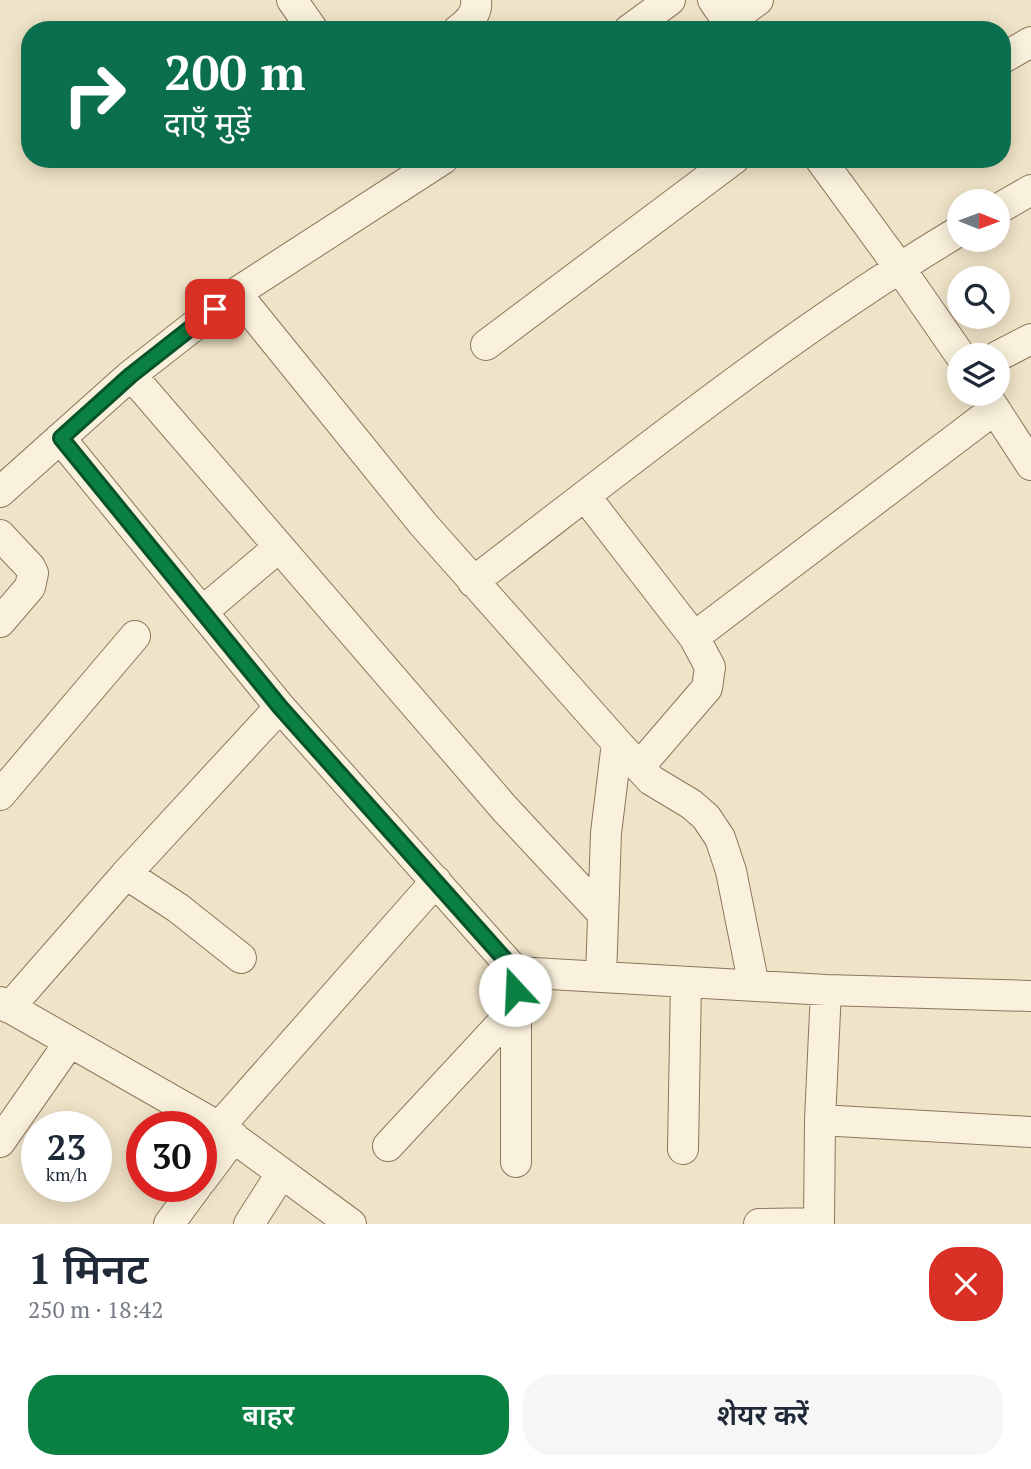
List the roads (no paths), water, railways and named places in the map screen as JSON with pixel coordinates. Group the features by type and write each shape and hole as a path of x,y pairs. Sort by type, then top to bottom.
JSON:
{"street":[{"path":"292,0 307,21"},
{"path":"469,21 476,0"},
{"path":"725,17 758,0"},
{"path":"639,21 657,4"},
{"path":"1011,53 1031,42"},
{"path":"0,492 131,375 236,293 426,168"},
{"path":"486,345 722,168"},
{"path":"827,168 952,343"},
{"path":"1010,202 1031,190"},
{"path":"474,582 674,427 900,267 947,238"},
{"path":"236,293 374,465 617,743 651,780 691,804 706,817 720,838 732,871 754,986"},
{"path":"1010,350 1031,339"},
{"path":"131,375 505,809 603,914"},
{"path":"694,637 984,406"},
{"path":"993,406 1031,465"},
{"path":"61,438 280,707 516,972 516,1162"},
{"path":"585,496 694,637 710,667 707,688 639,767"},
{"path":"0,535 33,573 30,587 0,622"},
{"path":"202,612 279,547"},
{"path":"0,795 135,636"},
{"path":"280,707 5,1005 226,1132 351,1224"},
{"path":"601,977 606,833 617,743"},
{"path":"126,874 178,908 241,958"},
{"path":"217,1150 226,1132 436,881"},
{"path":"516,972 826,990 1031,996"},
{"path":"683,1149 686,982"},
{"path":"759,1224 819,1223 826,990"},
{"path":"388,1146 515,1009"},
{"path":"0,1142 69,1043"},
{"path":"820,1120 1031,1132"},
{"path":"249,1224 281,1174"},
{"path":"169,1224 185,1202"}]}
